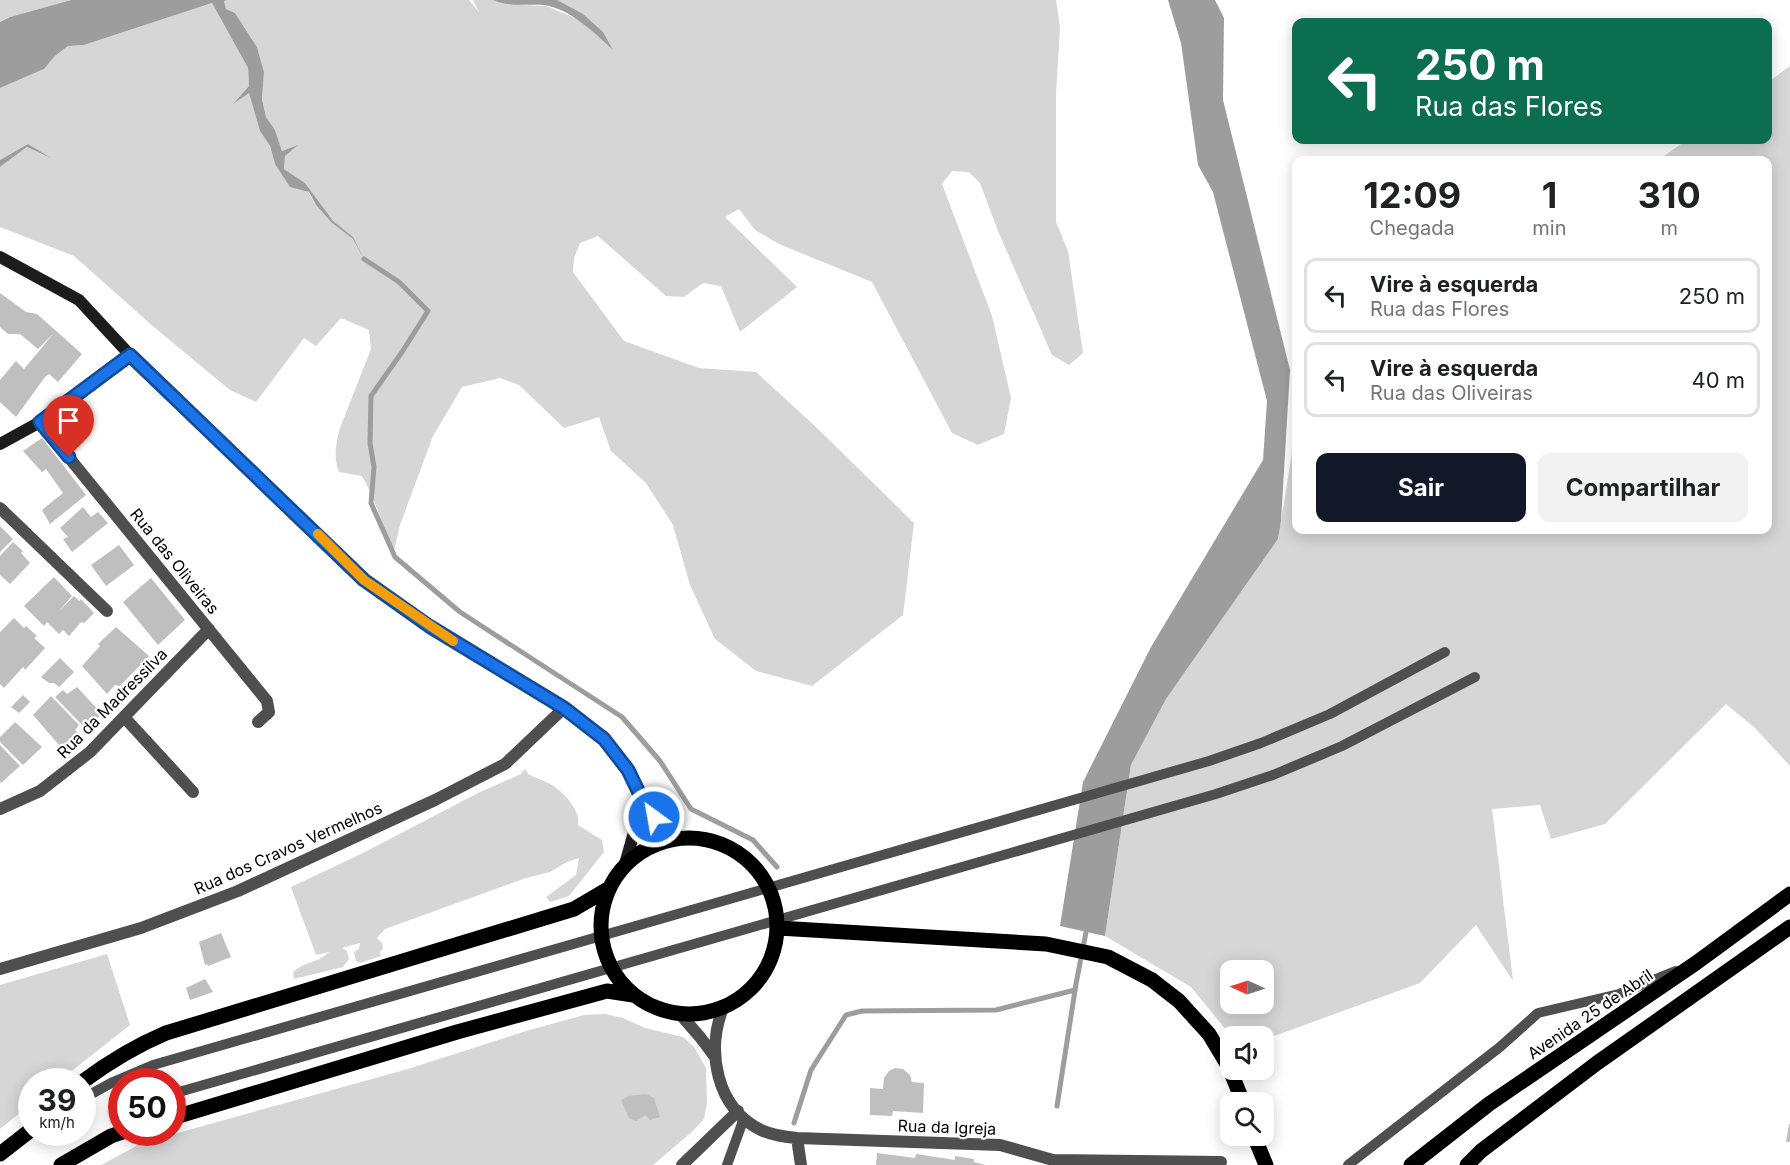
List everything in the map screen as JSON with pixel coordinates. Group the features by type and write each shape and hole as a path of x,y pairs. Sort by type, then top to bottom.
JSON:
{"main road":[{"path":"0,256 78,300 130,355 364,580 429,626 564,708 604,739 628,770 643,801 654,817 680,837"},
{"path":"1,443 40,422 130,355"},
{"path":"625,864 650,845 680,837 710,839 728,846 737,850 759,871 773,898 778,928 773,953 762,976 745,995 723,1008 702,1014 680,1014 655,1008 633,995 613,973 602,946 600,917 608,889 625,864 643,801"},
{"path":"96,1072 133,1047 166,1033 574,909 608,889"},
{"name":"Avenida 25 de Abril","path":"1412,1165 1496,1099 1696,963 1790,894"},
{"path":"1467,1165 1481,1151 1597,1063 1790,927"},
{"path":"778,928 1046,944 1106,956 1152,980 1179,1001 1209,1034 1220,1052"},
{"path":"186,1114 457,1032 607,991 633,995"},
{"path":"61,1165 108,1138"},
{"path":"0,1154 18,1140"},
{"path":"1257,1146 1262,1162"}],"street":[{"name":"Rua das Oliveiras","path":"40,422 267,701 269,712 258,722"},
{"path":"0,508 107,611"},
{"name":"Rua da Madressilva","path":"0,809 40,791 90,752 209,629"},
{"name":"Rua dos Cravos Vermelhos","path":"0,969 141,928 238,891 435,800 505,764 564,708"},
{"path":"124,717 193,792"},
{"name":"Rua da Igreja","path":"723,1008 716,1026 715,1057 720,1085 741,1114 764,1131 797,1138 1000,1145 1030,1159 1225,1163"},
{"name":"Rua da Igreja","path":"680,1014 715,1057"},
{"path":"682,1165 741,1114"},
{"path":"797,1138 801,1165"}],"lane":[{"path":"96,1091 153,1065 1209,761 1261,743 1330,714 1445,652"},
{"path":"186,1090 1273,775 1342,746 1475,677"},
{"path":"1348,1165 1500,1047 1538,1013 1618,994 1696,963"},
{"path":"727,1165 741,1114"}],"shaded area":[{"path":"0,0 71,0 10,17 0,22"},
{"path":"71,0 228,0 224,1 226,9 235,13 257,47 264,72 262,99 266,117 275,130 282,151 298,145 285,156 284,169 305,183 333,221 353,237 364,259 353,239 332,223 316,205 309,192 290,187 275,164 270,146 260,131 249,93 233,104 249,86 248,68 212,3 84,45 68,46 44,69 0,88 0,22 10,17"},
{"path":"469,0 479,12 473,0 546,6 580,20 611,48 595,25 557,0 1056,0 1060,28 1056,94 1056,222 1068,251 1083,353 1069,365 1052,355 998,231 980,183 969,172 952,171 942,184 992,316 1011,398 1004,434 978,445 952,433 872,282 779,244 755,230 739,209 725,217 797,287 740,332 721,286 703,283 684,297 666,296 598,236 580,243 574,258 573,272 624,341 699,368 756,372 914,523 903,615 812,686 756,671 715,639 690,585 673,525 646,483 611,451 599,417 564,428 519,385 500,378 462,387 433,436 400,525 394,551 362,476 339,472 336,461 336,445 340,428 371,349 369,330 341,318 316,346 304,338 256,402 230,390 155,328 74,256 0,227 0,167 27,147 45,155 28,144 0,160 0,88 44,69 68,46 84,45 212,3 248,68 249,86 236,101 249,92 260,131 270,146 275,164 308,192 332,223 353,239 333,222 305,183 284,169 285,156 296,146 282,151 275,130 266,117 262,99 264,72 257,47 235,13 226,9 224,1"},
{"path":"493,0 557,0 583,14 603,32 613,50 590,29 564,11 544,5 512,4"},
{"path":"1168,0 1215,0 1224,18 1223,100 1290,370 1281,521 1278,539 1166,699 1131,765 1105,936 1060,926 1083,782 1151,647 1263,460 1267,401 1213,192 1198,165 1181,43"},
{"path":"1790,66 1790,766 1755,728 1726,704 1605,824 1551,839 1540,805 1492,809 1513,981 1476,925 1420,983 1274,1036 1274,1026 1223,1026 1191,987 1105,936 1131,765 1166,699 1278,539 1292,453 1292,534 1772,534 1772,156 1664,156 1681,144 1772,144 1772,79"},
{"path":"28,144 51,158 27,147 0,167 0,160"},
{"path":"525,769 528,774 560,791 574,807 578,825 602,840 604,852 569,896 550,902 546,897 576,875 579,858 550,872 526,878 385,929 377,938 382,943 381,956 360,963 356,961 354,952 359,949 360,943 342,948 347,951 349,959 343,967 294,979 293,972 298,968 329,952 316,955 291,887 361,854 478,793 521,774"},
{"path":"107,954 130,1025 75,1068 18,1068 18,1114 0,1129 0,985"},
{"path":"605,1014 623,1018 645,1028 683,1037 694,1047 706,1068 707,1103 704,1119 653,1165 101,1165 136,1146 186,1146 186,1131 408,1069 584,1015"}],"building":[{"path":"0,293 26,312 37,314 82,354 58,382 49,374 45,377 16,417 0,402 0,380 16,361 24,369 54,333 38,349 20,334 8,334 0,327"},
{"path":"42,438 86,495 50,524 42,510 63,493 46,469 42,472 23,451"},
{"path":"83,507 91,517 98,512 108,523 72,552 63,539 68,537 60,528"},
{"path":"0,526 13,539 0,552"},
{"path":"13,542 23,551 21,553 30,563 10,584 0,575 0,556"},
{"path":"119,545 134,565 106,586 91,565"},
{"path":"54,577 72,596 59,611 74,596 79,601 81,599 94,613 84,623 81,622 69,636 63,630 59,634 47,622 44,626 24,606"},
{"path":"151,578 185,620 158,645 123,602"},
{"path":"14,618 37,636 34,638 45,648 4,688 0,684 0,632"},
{"path":"116,627 149,656 120,686 115,685 107,694 82,666 100,646 98,644"},
{"path":"60,658 74,672 59,687 41,677"},
{"path":"77,687 102,714 86,729 55,697 63,690 67,694"},
{"path":"23,695 30,702 19,713 11,707"},
{"path":"51,696 79,725 75,730 83,737 65,752 33,715"},
{"path":"15,722 42,747 23,765 0,742 0,737"},
{"path":"0,745 20,766 1,783 0,781"},
{"path":"221,933 231,957 208,966 205,965 199,942"},
{"path":"205,979 213,992 190,1000 186,988"},
{"path":"895,1068 903,1069 910,1075 912,1082 924,1083 923,1113 893,1111 892,1116 870,1115 870,1088 883,1089 884,1078 889,1071"},
{"path":"646,1094 654,1098 660,1117 650,1120 645,1115 636,1121 629,1118 621,1100 629,1096"},
{"path":"1789,1124 1790,1142 1786,1142"},
{"path":"877,1153 915,1158 916,1154 955,1160 955,1156 974,1159 974,1162 985,1165 876,1165"}],"waterway":[{"path":"364,259 399,282 428,311 371,396 370,443 374,467 371,503 395,557 460,612 622,717 660,761 691,809 753,840 777,867"},
{"path":"1057,1106 1087,927"},
{"path":"794,1123 811,1070 846,1015 862,1011 996,1010 1075,990"}],"slow traffic":[{"path":"318,534 364,580 453,641"}],"route":[{"path":"69,457 40,422 130,355 364,580 429,626 564,708 604,739 628,770 643,801 654,817"}]}
